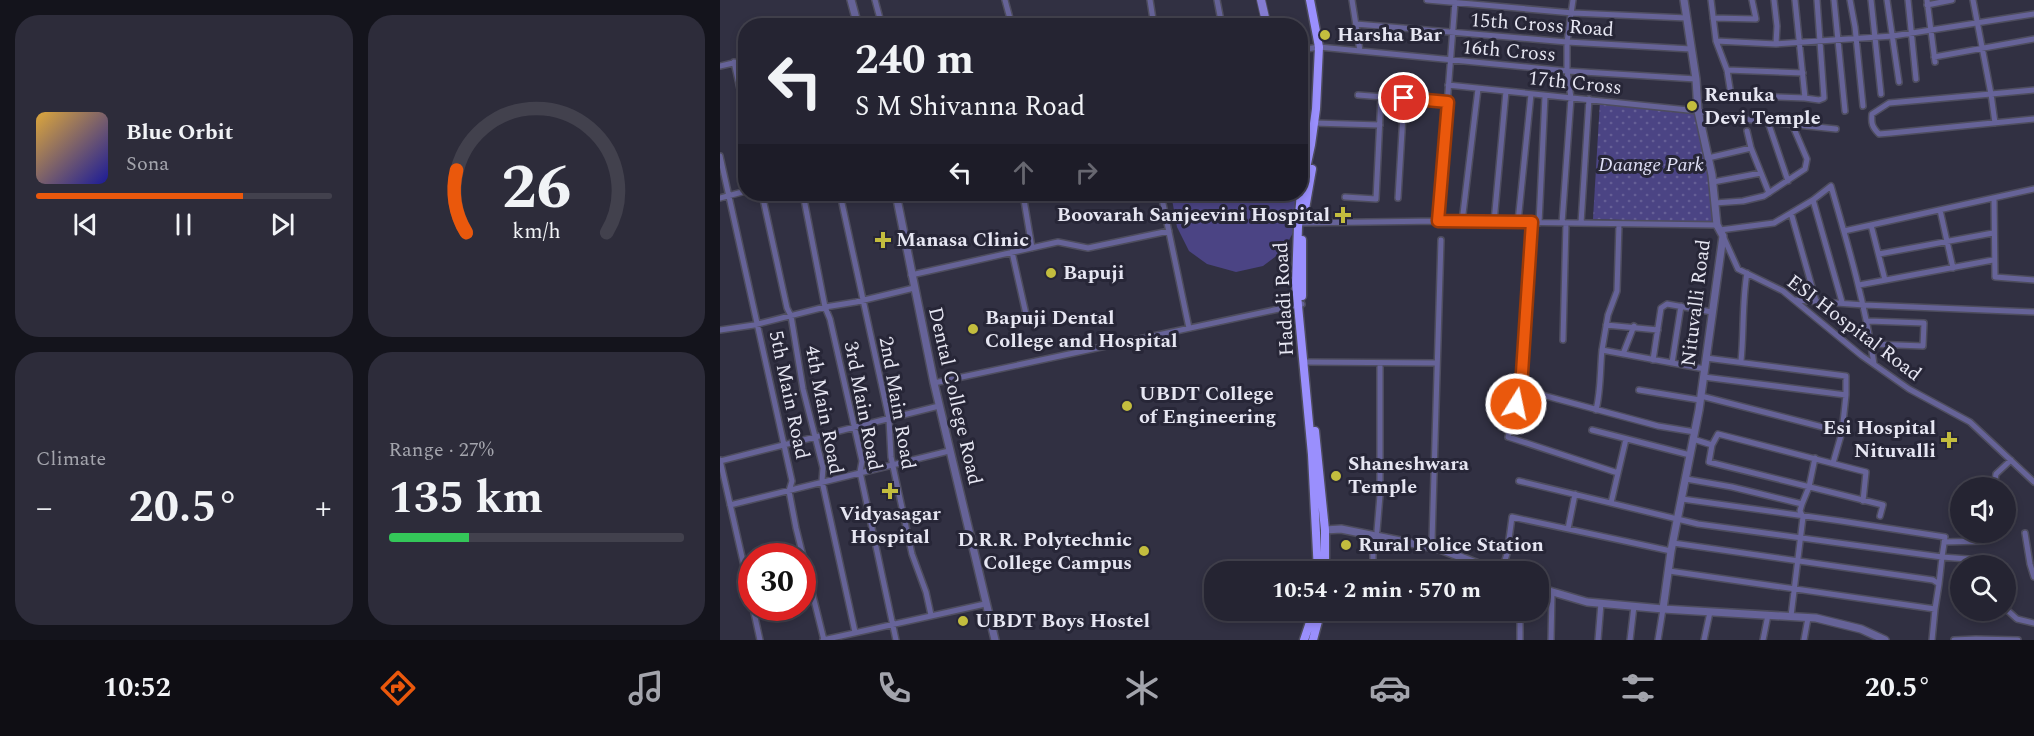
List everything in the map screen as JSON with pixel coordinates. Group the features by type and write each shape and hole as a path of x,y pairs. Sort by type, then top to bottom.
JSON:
{"main road":[{"path":"1261,0 1265,18"},
{"name":"Hadadi Road","path":"1308,161 1316,123 1319,47 1310,0"},
{"name":"Hadadi Road","path":"1301,201 1296,262 1318,492"},
{"path":"1301,223 1303,201"},
{"path":"1318,492 1325,530 1325,561"},
{"path":"1318,492 1318,561"},
{"path":"1304,640 1310,621"},
{"path":"1312,640 1318,621"}],"street":[{"path":"851,0 856,18"},
{"path":"875,0 880,18"},
{"path":"1005,0 1010,18"},
{"path":"1150,0 1153,18"},
{"path":"1217,0 1220,18"},
{"path":"1352,0 1359,51"},
{"path":"1427,0 1573,13 1687,18"},
{"path":"1563,340 1564,223 1571,98 1567,71 1567,42 1573,13 1573,0"},
{"name":"Nituvalli Road","path":"1663,609 1672,547 1701,398 1720,230 1713,182 1698,111 1696,79 1684,0"},
{"path":"1711,0 1716,41 1727,70 1731,95 1819,100 1824,98 1817,0"},
{"path":"1713,18 1756,19 1752,0"},
{"path":"1774,0 1777,26 1776,44"},
{"path":"1795,0 1805,98"},
{"path":"1834,0 1845,111"},
{"path":"1850,0 1863,106"},
{"path":"1871,0 1881,94"},
{"path":"1887,0 1899,82"},
{"path":"1908,0 1917,79"},
{"path":"1952,0 1927,2 1935,59 2034,39"},
{"path":"1973,0 1995,123"},
{"path":"1438,221 1455,1"},
{"path":"1716,41 1776,44 1875,38 2034,14"},
{"name":"15th Cross Road","path":"1356,24 1567,42 1691,49"},
{"name":"16th Cross","path":"1308,49 1319,47 1567,71 1696,79"},
{"path":"720,66 738,61"},
{"path":"735,62 738,77"},
{"path":"1727,70 1803,74"},
{"name":"17th Cross","path":"1448,85 1698,111 1722,117 1836,129"},
{"path":"1462,222 1478,89"},
{"path":"2034,90 1889,103 1872,114 1871,122 1879,134 2034,119"},
{"path":"1494,222 1506,91"},
{"path":"1358,94 1448,102"},
{"path":"1518,222 1531,94"},
{"path":"1345,197 1376,199 1381,96"},
{"path":"1545,96 1521,388 1508,437 1618,473"},
{"path":"1398,198 1404,98"},
{"path":"1581,223 1589,99"},
{"path":"1768,122 1788,181"},
{"path":"1316,123 1380,125"},
{"path":"1715,203 1743,201 1764,196 1805,169 1807,159 1792,124"},
{"path":"1747,131 1769,193"},
{"path":"1708,158 1751,147"},
{"name":"5th Main Road","path":"720,156 792,481 789,491 799,543"},
{"path":"1713,182 1761,173"},
{"path":"1301,223 1438,221 1581,223 1720,230 1774,223 1814,200 1831,186 1868,321 1874,364"},
{"path":"1844,231 2034,189"},
{"path":"720,198 738,193"},
{"path":"1994,198 1995,277 2034,280"},
{"path":"1814,200 1842,302"},
{"name":"4th Main Road","path":"764,201 787,308 791,316 803,389 823,468 822,481 855,632"},
{"name":"3rd Main Road","path":"804,201 825,307 830,319 862,461 860,472 896,640"},
{"name":"2nd Main Road","path":"842,201 889,419 891,457 912,554 926,592 931,615"},
{"name":"Dental College Road","path":"897,201 939,406 995,640"},
{"path":"1024,201 1032,248"},
{"path":"1163,201 1189,328"},
{"path":"1940,210 1953,268"},
{"path":"1791,213 1816,301"},
{"path":"1596,410 1606,325 1617,291 1619,224"},
{"path":"1871,225 1885,280"},
{"name":"ESI Hospital Road","path":"1720,230 1738,269 1783,291 1909,389 1970,422 2034,482"},
{"path":"911,275 1058,242 1088,248 1169,231"},
{"path":"1880,254 1993,233"},
{"path":"1432,541 1441,240"},
{"path":"1012,252 1028,323"},
{"path":"1859,285 1993,260"},
{"path":"1741,361 1744,330 1743,295 1747,273"},
{"path":"720,330 914,288"},
{"path":"1793,300 2034,312"},
{"path":"1653,360 1662,308 1667,304 1712,312"},
{"path":"934,383 1300,305"},
{"path":"1672,363 1681,306"},
{"path":"1868,321 1924,323 1923,346 1872,344"},
{"path":"1606,325 1658,330"},
{"path":"1623,354 1634,326"},
{"path":"1602,350 1672,363 1704,373 1846,395"},
{"path":"1706,358 1846,376 1842,432 1833,463"},
{"path":"1306,362 1437,363"},
{"path":"1374,561 1380,495 1380,364"},
{"path":"1505,385 1694,436 1712,445"},
{"path":"1640,390 1701,398 1842,432"},
{"path":"739,543 720,460 939,406"},
{"path":"1592,430 1690,455"},
{"path":"1863,501 1866,472 1718,434 1712,445 1710,462 1863,501 1883,505 1880,516"},
{"path":"1611,502 1626,439"},
{"path":"730,505 950,451"},
{"path":"1791,616 1803,517 1800,511 1809,487 1815,458"},
{"path":"1996,477 2011,460"},
{"path":"1686,479 1732,487 1802,504"},
{"path":"1519,481 1698,524 1950,558"},
{"path":"1568,529 1575,494"},
{"path":"1682,499 1945,537 1932,640"},
{"path":"1505,561 1508,554 1512,517 1672,547 1901,575 1933,580 1939,584"},
{"path":"1325,530 1341,529 1375,534 1440,549 1471,561"},
{"path":"2025,533 2034,577"},
{"path":"1944,542 1950,542"},
{"path":"1669,571 1935,609"},
{"path":"1549,592 1587,602 1808,618 1862,629 1886,640"},
{"path":"1551,640 1552,593"},
{"path":"1598,640 1601,603"},
{"path":"824,640 986,604"},
{"path":"1630,640 1635,606"},
{"path":"1658,640 1663,609"},
{"path":"1704,640 1710,612"},
{"name":"5th Main Road","path":"816,613 824,640"},
{"path":"1763,640 1768,615"},
{"path":"1804,640 1808,618"},
{"path":"2016,618 2034,623"},
{"path":"756,621 760,640"},
{"path":"1520,621 1520,640"},
{"path":"1954,640 2018,640"}],"green space":[{"name":"Daange Park","path":"1600,101 1696,113 1709,180 1714,223 1593,219"},
{"path":"1172,201 1295,201 1297,209 1294,231 1283,251 1263,266 1236,272 1207,264 1189,251 1177,227"}],"place":[{"name":"Harsha Bar","path":"1325,35"},
{"name":"Renuka Devi Temple","path":"1692,106"},
{"name":"Boovarah Sanjeevini Hospital","path":"1343,215"},
{"name":"Manasa Clinic","path":"883,240"},
{"name":"Bapuji","path":"1051,273"},
{"name":"Bapuji Dental College and Hospital","path":"973,329"},
{"name":"UBDT College of Engineering","path":"1127,406"},
{"name":"Esi Hospital Nituvalli","path":"1949,440"},
{"name":"Shaneshwara Temple","path":"1336,476"},
{"name":"Vidyasagar Hospital","path":"890,491"},
{"name":"Rural Police Station","path":"1346,545"},
{"name":"D.R.R. Polytechnic College Campus","path":"1144,551"},
{"name":"UBDT Boys Hostel","path":"963,621"}],"route":[{"path":"1404,98 1448,102 1438,221 1532,222 1521,388 1516,404"}]}
